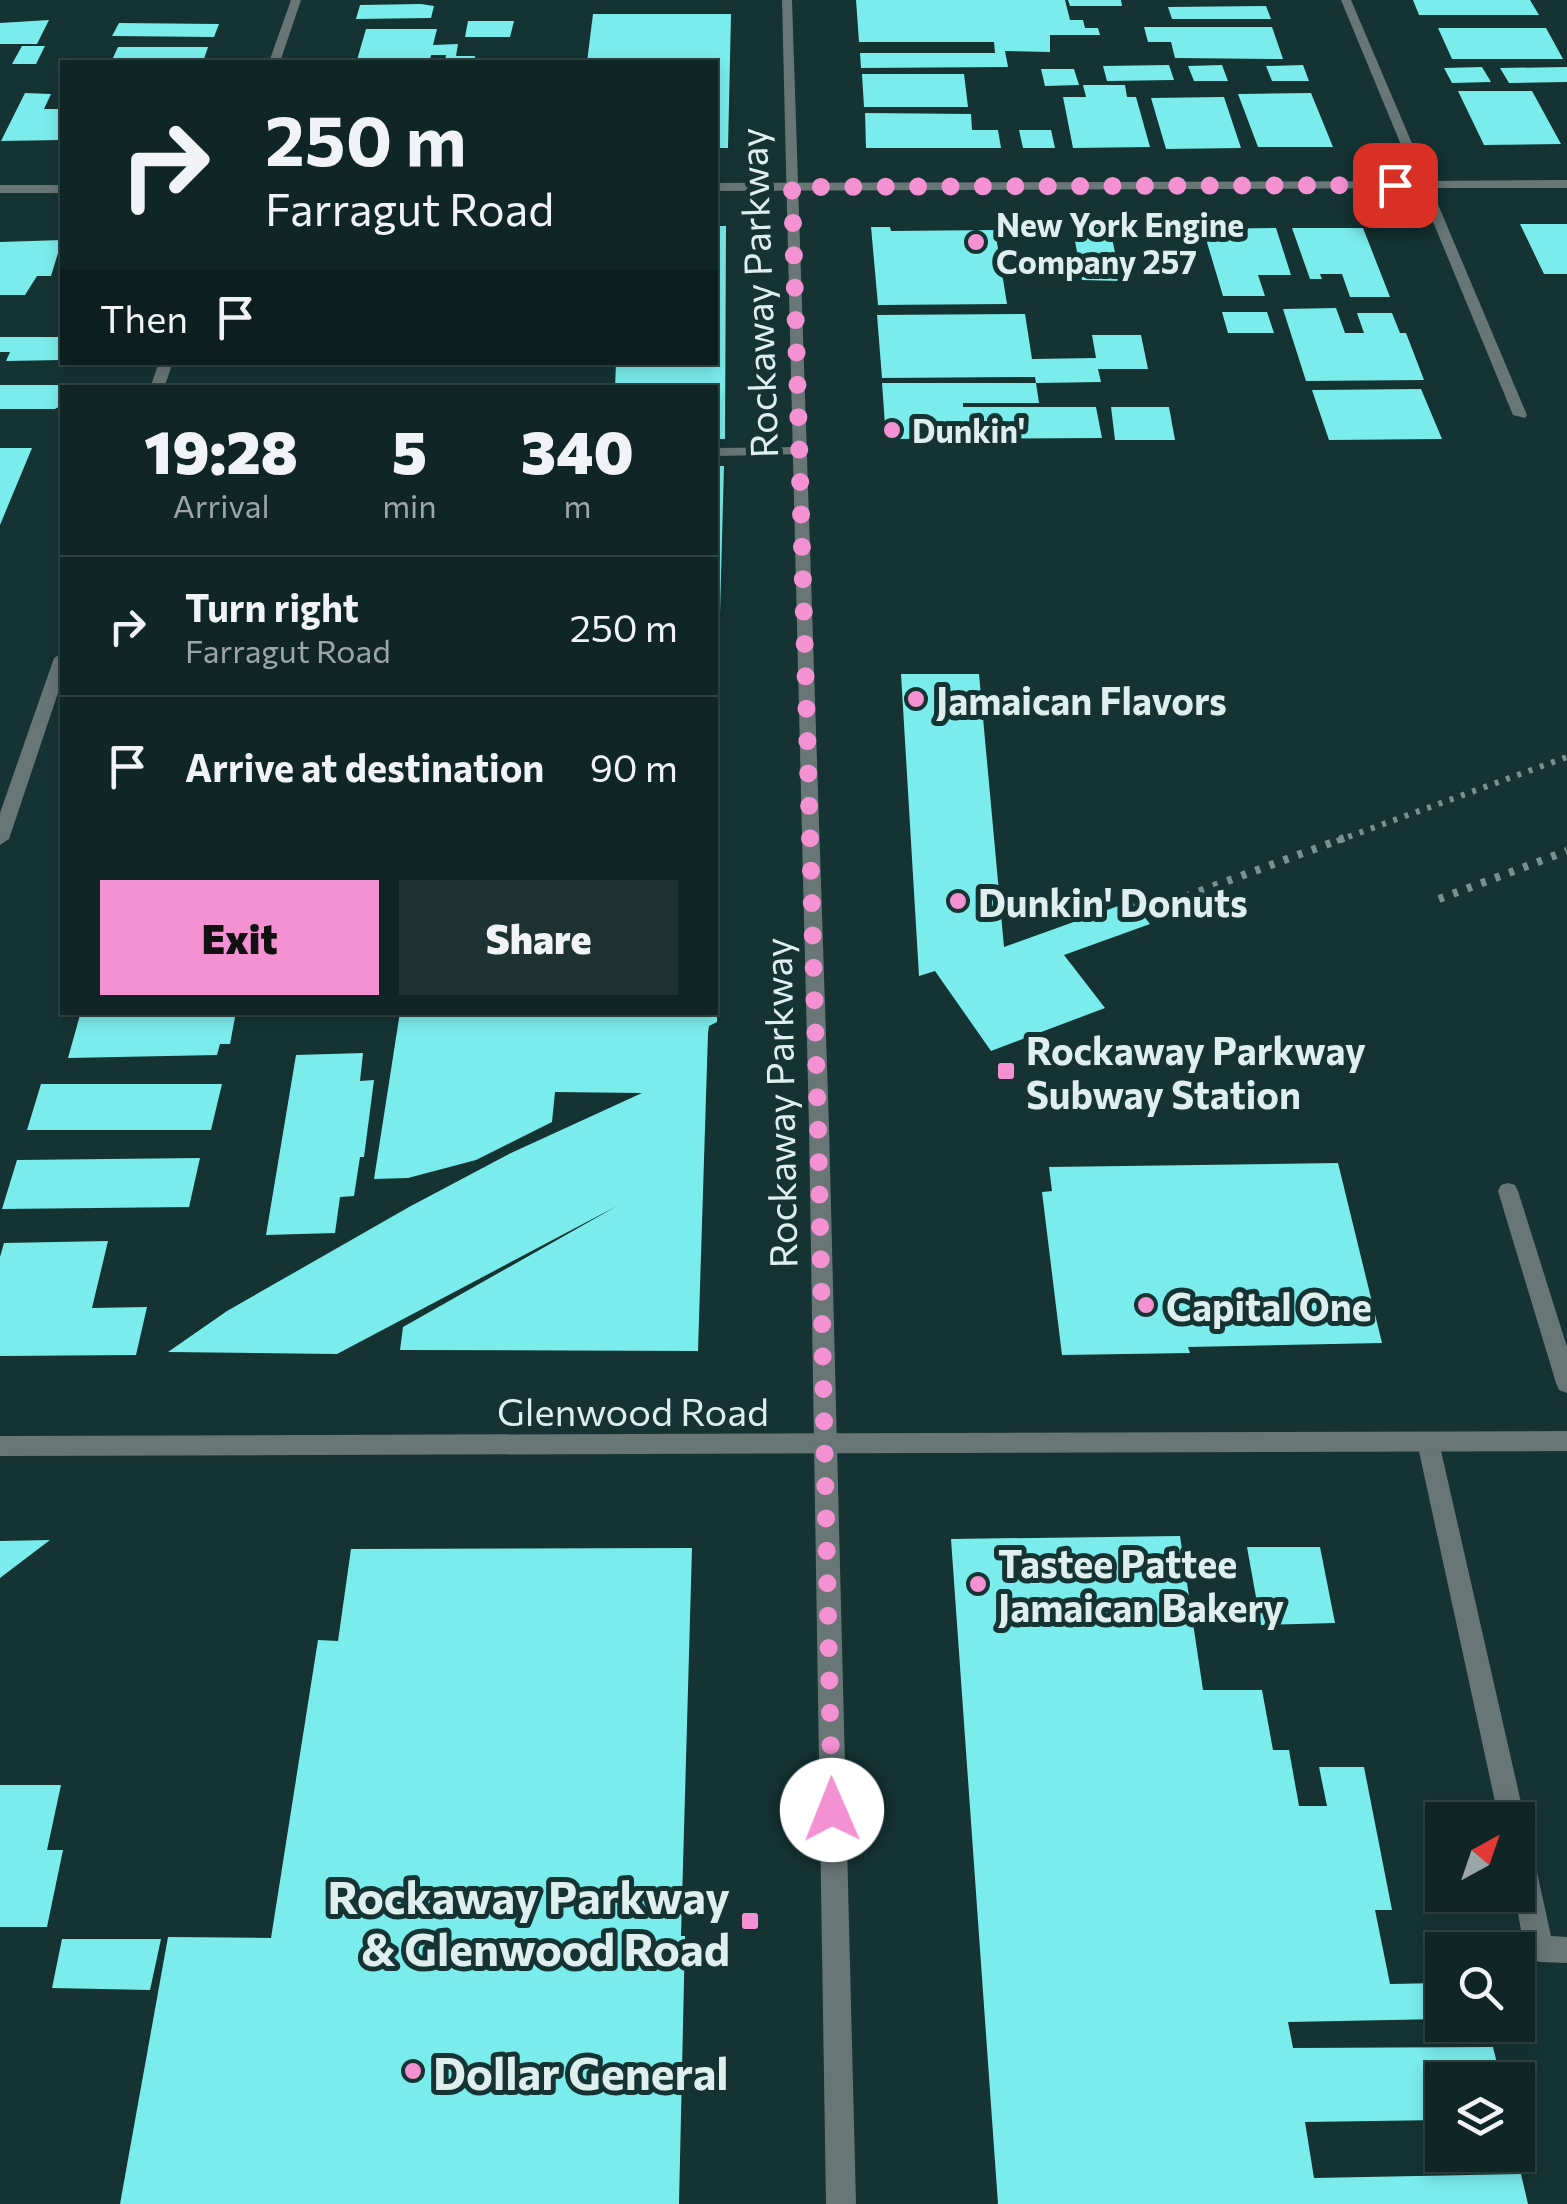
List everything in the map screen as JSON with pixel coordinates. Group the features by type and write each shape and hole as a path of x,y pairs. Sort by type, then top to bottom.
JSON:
{"street":[{"path":"275,60 296,0"},
{"name":"Rockaway Parkway","path":"787,0 841,2204"},
{"path":"1346,0 1520,415"},
{"path":"718,187 1567,184"},
{"path":"0,189 60,189"},
{"path":"718,452 799,450"},
{"path":"0,839 60,668"},
{"path":"1508,1191 1567,1383"},
{"name":"Glenwood Road","path":"0,1446 1567,1441"},
{"path":"1428,1442 1508,1802"},
{"path":"1532,1912 1540,1949 1567,1950"}],"building":[{"path":"856,0 1065,0 1070,20 1083,20 1085,28 1098,28 1100,35 1050,35 1050,52 1005,51 1008,67 861,68 860,53 995,53 994,42 859,42"},
{"path":"1068,0 1121,0 1122,6 1070,6"},
{"path":"1413,0 1530,0 1539,15 1419,15"},
{"path":"360,5 434,6 431,18 356,19"},
{"path":"1266,6 1271,19 1172,19 1168,7"},
{"path":"593,14 731,14 728,148 718,148 718,60 587,60"},
{"path":"49,20 37,44 0,44 0,23"},
{"path":"468,21 514,21 510,37 465,37"},
{"path":"119,23 219,24 214,37 112,36"},
{"path":"1144,27 1272,27 1283,59 1175,58 1171,42 1148,42"},
{"path":"1438,28 1546,28 1563,59 1452,59"},
{"path":"366,29 437,29 433,45 458,44 456,56 475,56 474,60 445,60 446,55 431,55 430,60 357,60"},
{"path":"22,46 45,46 36,64 12,64"},
{"path":"118,47 208,47 204,60 112,60"},
{"path":"1169,65 1174,80 1107,81 1103,66"},
{"path":"1222,65 1228,81 1194,81 1188,66"},
{"path":"1303,65 1309,81 1272,81 1266,66"},
{"path":"1482,67 1491,82 1452,83 1444,68"},
{"path":"1567,67 1567,82 1509,83 1500,68"},
{"path":"1041,69 1074,69 1079,85 1045,86"},
{"path":"862,74 964,74 968,107 864,107"},
{"path":"1083,85 1125,85 1127,97 1136,97 1150,147 1073,148 1063,97 1086,97"},
{"path":"1458,91 1532,91 1561,144 1484,145"},
{"path":"25,93 51,94 44,109 60,109 60,140 1,141"},
{"path":"1311,93 1333,147 1258,147 1238,94"},
{"path":"1224,97 1241,148 1166,149 1151,98"},
{"path":"865,113 971,114 972,130 998,130 1001,148 866,148"},
{"path":"1019,130 1051,130 1055,148 1023,148"},
{"path":"1072,224 1109,224 1121,281 1082,280"},
{"path":"1520,224 1567,224 1567,274 1544,274"},
{"path":"718,226 726,226 725,439 718,439 718,385 615,385 616,365 718,365"},
{"path":"871,227 890,227 891,231 995,230 1007,304 878,305"},
{"path":"1276,228 1291,275 1258,275 1265,296 1223,296 1203,229"},
{"path":"1292,228 1363,228 1390,297 1350,297 1342,274 1320,274 1322,279 1310,279"},
{"path":"60,240 51,276 37,276 25,295 0,295 0,242"},
{"path":"1336,308 1345,333 1364,333 1357,313 1392,313 1400,333 1406,333 1424,380 1306,381 1283,309"},
{"path":"1222,312 1267,312 1274,333 1228,333"},
{"path":"1025,314 1032,359 1096,358 1092,335 1141,335 1148,369 1098,369 1101,382 1036,383 1035,377 882,378 877,315"},
{"path":"0,337 60,337 60,360 6,361 10,352 0,352"},
{"path":"882,383 1036,383 1039,403 963,403 963,407 1096,407 1102,438 886,439"},
{"path":"0,385 60,385 60,406 55,409 0,409"},
{"path":"1421,389 1442,439 1329,440 1312,390"},
{"path":"1111,407 1169,407 1175,440 1115,440"},
{"path":"0,448 32,448 0,525"},
{"path":"718,466 724,466 718,688"},
{"path":"901,674 979,674 1004,947 1132,901 1150,924 1064,955 1105,1008 991,1051 935,971 919,976"},
{"path":"80,1015 235,1015 230,1044 220,1044 217,1055 68,1058"},
{"path":"400,1015 717,1015 717,1022 709,1026 708,1033 698,1351 400,1350 403,1327 617,1206 337,1354 168,1352 227,1311 409,1207 511,1153 642,1093 555,1092 552,1122 476,1160 408,1178 374,1179"},
{"path":"363,1053 360,1081 374,1080 364,1157 360,1157 354,1196 340,1197 335,1233 266,1235 296,1055"},
{"path":"41,1084 222,1084 211,1130 27,1130"},
{"path":"200,1158 189,1207 2,1209 17,1160"},
{"path":"1338,1163 1382,1343 1188,1347 1190,1353 1062,1355 1042,1192 1052,1191 1049,1167"},
{"path":"108,1241 92,1308 147,1307 136,1355 0,1356 0,1257 4,1243"},
{"path":"1180,1536 1203,1690 1262,1690 1273,1750 1289,1750 1299,1806 1327,1806 1319,1767 1364,1767 1392,1910 1375,1910 1390,1984 1425,1983 1425,2019 1288,2022 1293,2048 1493,2047 1497,2062 1425,2062 1425,2120 1305,2122 1314,2178 1521,2174 1528,2204 998,2204 951,1539"},
{"path":"50,1540 0,1578 0,1541"},
{"path":"1247,1547 1320,1547 1335,1623 1261,1625"},
{"path":"692,1548 681,1936 685,1936 679,2204 120,2204 168,1937 271,1938 318,1640 338,1641 351,1549"},
{"path":"0,1785 61,1785 47,1850 63,1850 47,1927 0,1927"},
{"path":"62,1939 161,1939 150,1990 52,1988"}],"railway":[{"path":"1337,841 1567,757"},
{"path":"1157,907 1344,838"},
{"path":"1439,899 1567,851"}],"place":[{"name":"New York Engine Company 257","path":"976,242"},
{"name":"Dunkin'","path":"892,430"},
{"name":"Jamaican Flavors","path":"916,699"},
{"name":"Dunkin' Donuts","path":"958,901"},
{"name":"Rockaway Parkway Subway Station","path":"1006,1071"},
{"name":"Capital One","path":"1146,1305"},
{"name":"Tastee Pattee Jamaican Bakery","path":"978,1584"},
{"name":"Rockaway Parkway & Glenwood Road","path":"750,1921"},
{"name":"Dollar General","path":"413,2071"}],"route":[{"path":"832,1810 792,187 1395,185"}]}
